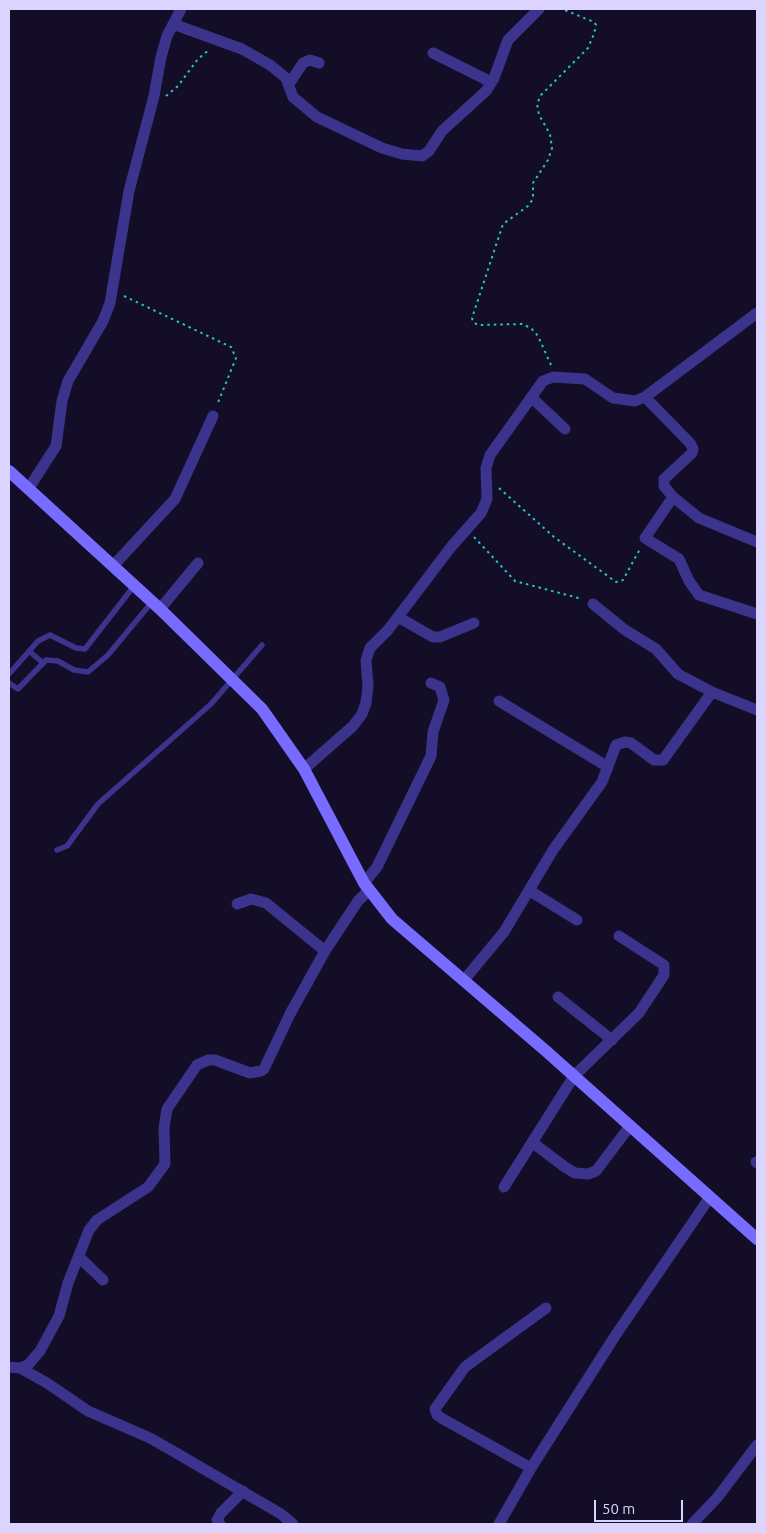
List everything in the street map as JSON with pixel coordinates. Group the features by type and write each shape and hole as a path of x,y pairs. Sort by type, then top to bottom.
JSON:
{"street":[{"path":"29,488 56,446 62,401 68,381 103,320 112,290 129,190 152,103 161,57 173,24 181,9"},
{"path":"173,24 256,56 280,72 289,84 293,97 317,117 382,148 402,154 422,156 429,151 442,131 480,97 492,82 508,40 539,9"},
{"path":"433,53 492,82"},
{"path":"289,84 303,62 310,60 319,63"},
{"path":"304,769 352,726 362,714 366,703 368,686 367,653 398,617 485,505 490,455 543,381 553,377 585,379 622,401 630,402 645,397 757,313"},
{"path":"531,397 565,429"},
{"path":"645,397 690,442 693,449 692,453 662,481 673,497 699,518 757,542"},
{"path":"113,566 175,499 213,416"},
{"path":"9,471 156,606 262,710 304,769 366,887 397,924 574,1076 757,1239"},
{"path":"673,497 645,538 679,559 683,570 699,595 757,614"},
{"path":"156,606 198,563"},
{"path":"594,604 625,630 656,649 678,674 712,692 757,710"},
{"path":"398,617 426,635 433,637 440,637 474,623"},
{"path":"14,1368 34,1359 59,1316 68,1283 89,1230 97,1220 148,1187 165,1164 164,1128 167,1109 197,1065 208,1060 215,1060 250,1073 264,1069 290,1014 377,867 431,756 433,732 444,700 440,687 431,683"},
{"path":"464,980 504,932 553,850 602,782 616,745 625,742 654,760 666,757 712,692"},
{"path":"498,702 608,766"},
{"path":"530,891 577,920"},
{"path":"237,904 251,899 266,903 326,951"},
{"path":"504,1187 574,1076 645,1006 665,971 664,965 620,936"},
{"path":"558,997 612,1040"},
{"path":"533,1142 565,1168 575,1173 588,1174 596,1171 630,1126"},
{"path":"499,1524 531,1468 615,1336 710,1197"},
{"path":"79,1257 103,1280"},
{"path":"531,1468 443,1419 437,1415 435,1409 465,1367 546,1308"},
{"path":"14,1368 47,1383 88,1411 150,1438 243,1491 293,1524"},
{"path":"692,1524 717,1498 757,1445"},
{"path":"220,1524 217,1520 221,1513 243,1491"}],"lane":[{"path":"9,674 38,640 50,635 76,648 85,649 134,586"},
{"path":"9,683 18,689 46,660 58,661 74,670 88,672 108,655 156,606"},
{"path":"57,850 68,846 98,804 211,704 262,645"},
{"path":"29,651 43,663"}],"path":[{"path":"553,377 548,355 530,328 522,324 478,325 473,322 472,318 503,224 528,206 533,199 533,182 548,160 552,148 550,134 539,115 538,104 541,95 588,48 594,34 596,25 594,22 562,9"},
{"path":"152,103 174,91 198,58 220,42"},
{"path":"112,290 231,347 236,358 213,416"},
{"path":"487,477 554,537 616,582 623,580 636,560 645,538"},
{"path":"467,528 510,578 522,585 572,596 594,604"}]}
